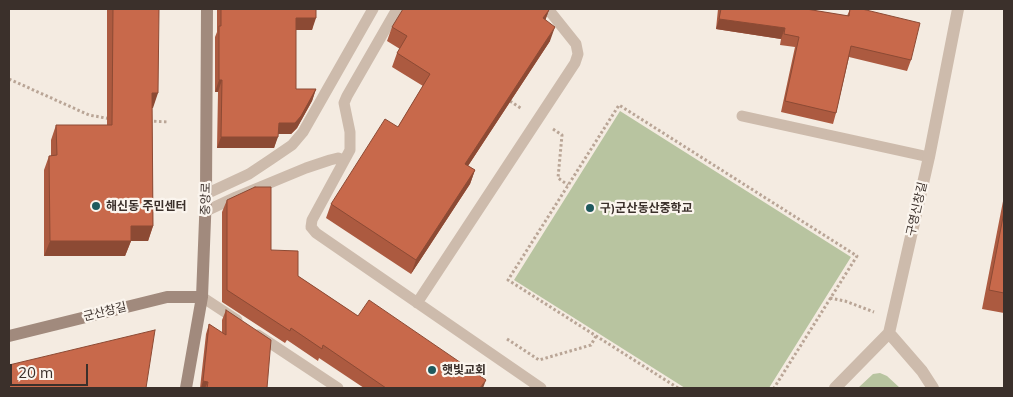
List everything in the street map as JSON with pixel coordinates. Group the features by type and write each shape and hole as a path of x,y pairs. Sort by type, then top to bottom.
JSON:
{"street":[{"name":"중앙로","path":"186,388 202,297 206,211 207,9"},
{"name":"구영신창길","path":"889,333 929,157 958,9"},
{"name":"군산창길","path":"9,336 167,297 202,297"},
{"path":"835,388 889,333 916,364 933,388"}],"lane":[{"path":"206,194 249,174 298,138 373,9"},
{"path":"398,9 346,96 344,103 351,146 312,220 311,227 316,233 541,388"},
{"path":"417,303 575,63 578,54 576,44 548,9"},
{"path":"742,116 929,157"},
{"path":"206,211 306,168 338,158 344,160"},
{"path":"202,297 323,383 338,388"}],"path":[{"path":"9,79 89,115 119,119"},
{"path":"678,388 508,280 619,105 857,256 774,388"},
{"path":"149,121 169,122"},
{"path":"546,125 562,135 558,178 568,185"},
{"path":"830,298 845,301 875,313 881,318 889,333"},
{"path":"502,336 539,360 591,345 596,336"}],"green space":[{"path":"620,111 851,257 769,388 685,388 514,280"},
{"path":"880,373 887,376 900,388 858,388 873,374"}],"building":[{"path":"113,9 159,9 158,93 152,93 153,226 131,226 131,241 50,241 49,156 57,155 56,125 112,125"},
{"path":"221,9 316,9 316,18 296,18 296,89 316,89 295,123 279,123 278,137 221,137 222,80 219,80 219,26 221,26"},
{"path":"403,9 547,9 549,10 543,18 555,27 465,164 475,170 416,260 331,204 385,119 398,127 430,74 397,53 407,36 392,27"},
{"path":"721,9 806,9 849,16 850,9 862,9 920,23 911,60 851,46 836,113 785,101 799,37 784,34 785,28 719,19"},
{"path":"255,187 271,187 271,250 298,251 298,276 358,316 369,300 486,380 480,388 386,388 323,345 322,349 291,328 290,331 227,290 227,200"},
{"path":"1004,212 1004,293 989,290"},
{"path":"226,310 271,340 267,388 207,388 208,382 203,381 209,324 226,335"},
{"path":"155,330 146,388 9,388 9,365"}],"place":[{"name":"해신동 주민센터","path":"96,206"},
{"name":"구)군산동산중학교","path":"590,208"},
{"name":"햇빛교회","path":"432,370"}]}
